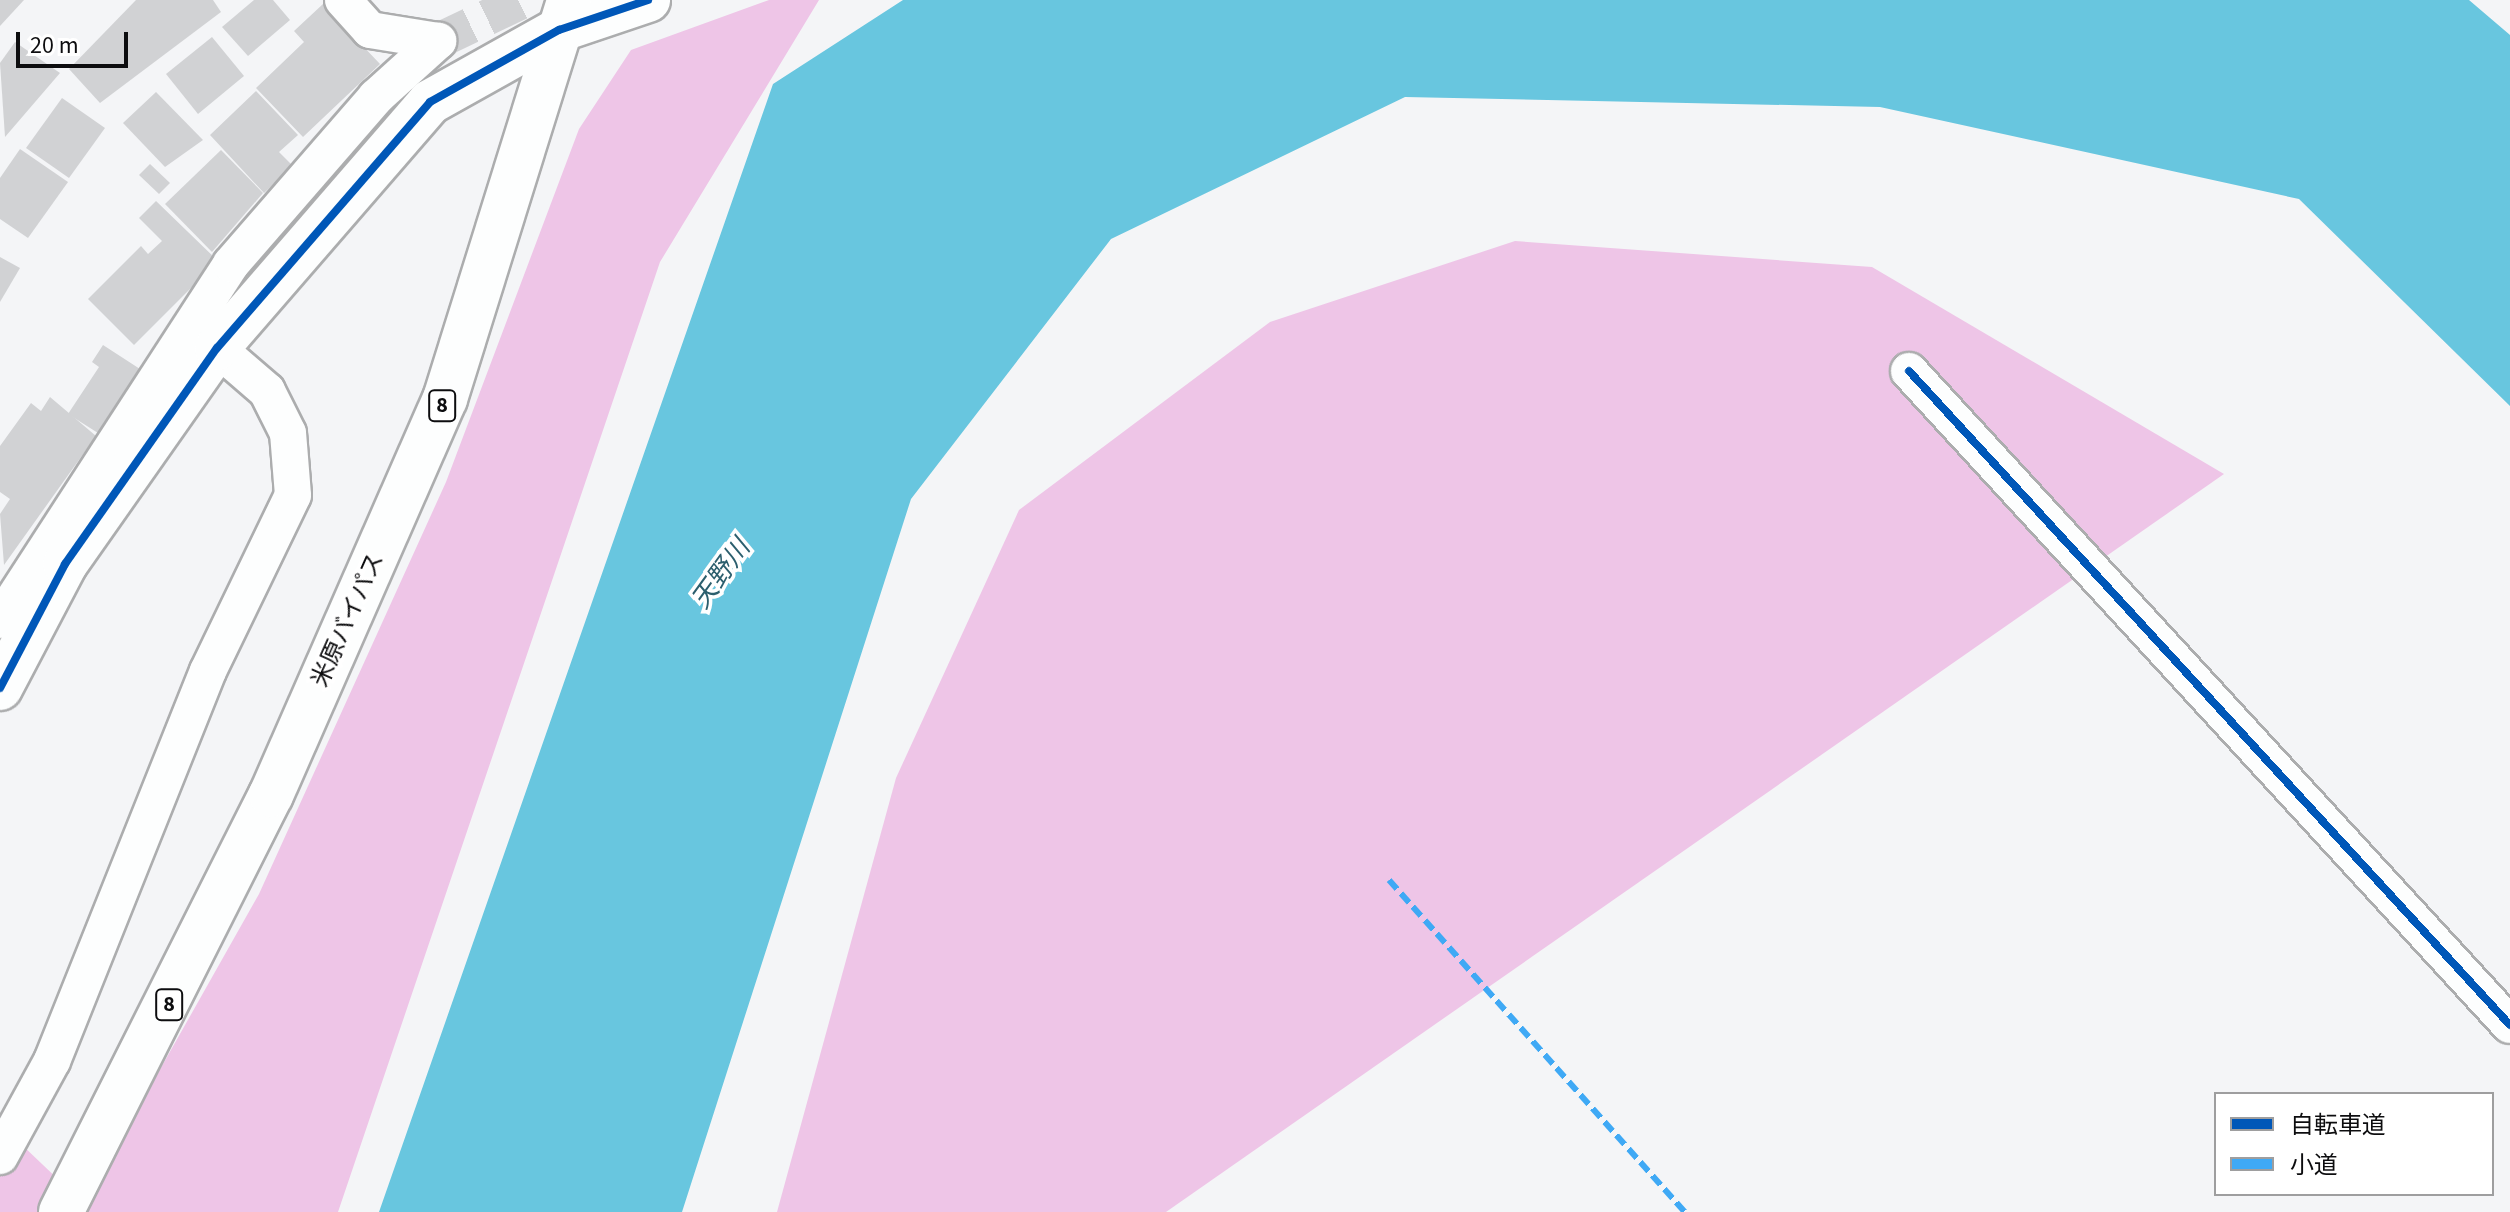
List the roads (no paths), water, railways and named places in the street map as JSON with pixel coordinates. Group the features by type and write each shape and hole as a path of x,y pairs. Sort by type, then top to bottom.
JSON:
{"main road":[{"path":"0,688 65,564 217,348 430,102 564,15 648,0"},
{"name":"米原バイパス","path":"61,1212 271,795 445,399 564,15"}],"street":[{"path":"0,620 231,264 376,97 438,41 370,30 343,0"},
{"path":"0,1156 52,1061 208,671 293,495 288,433 267,391 217,348"},
{"path":"1909,371 2510,1025"}],"water":[{"name":"天野川","path":"903,0 2469,0 2510,35 2510,406 2299,199 1880,107 1405,97 1111,239 911,499 682,1212 379,1212 773,84"}],"tunnel":[{"path":"438,41 524,0"}]}
